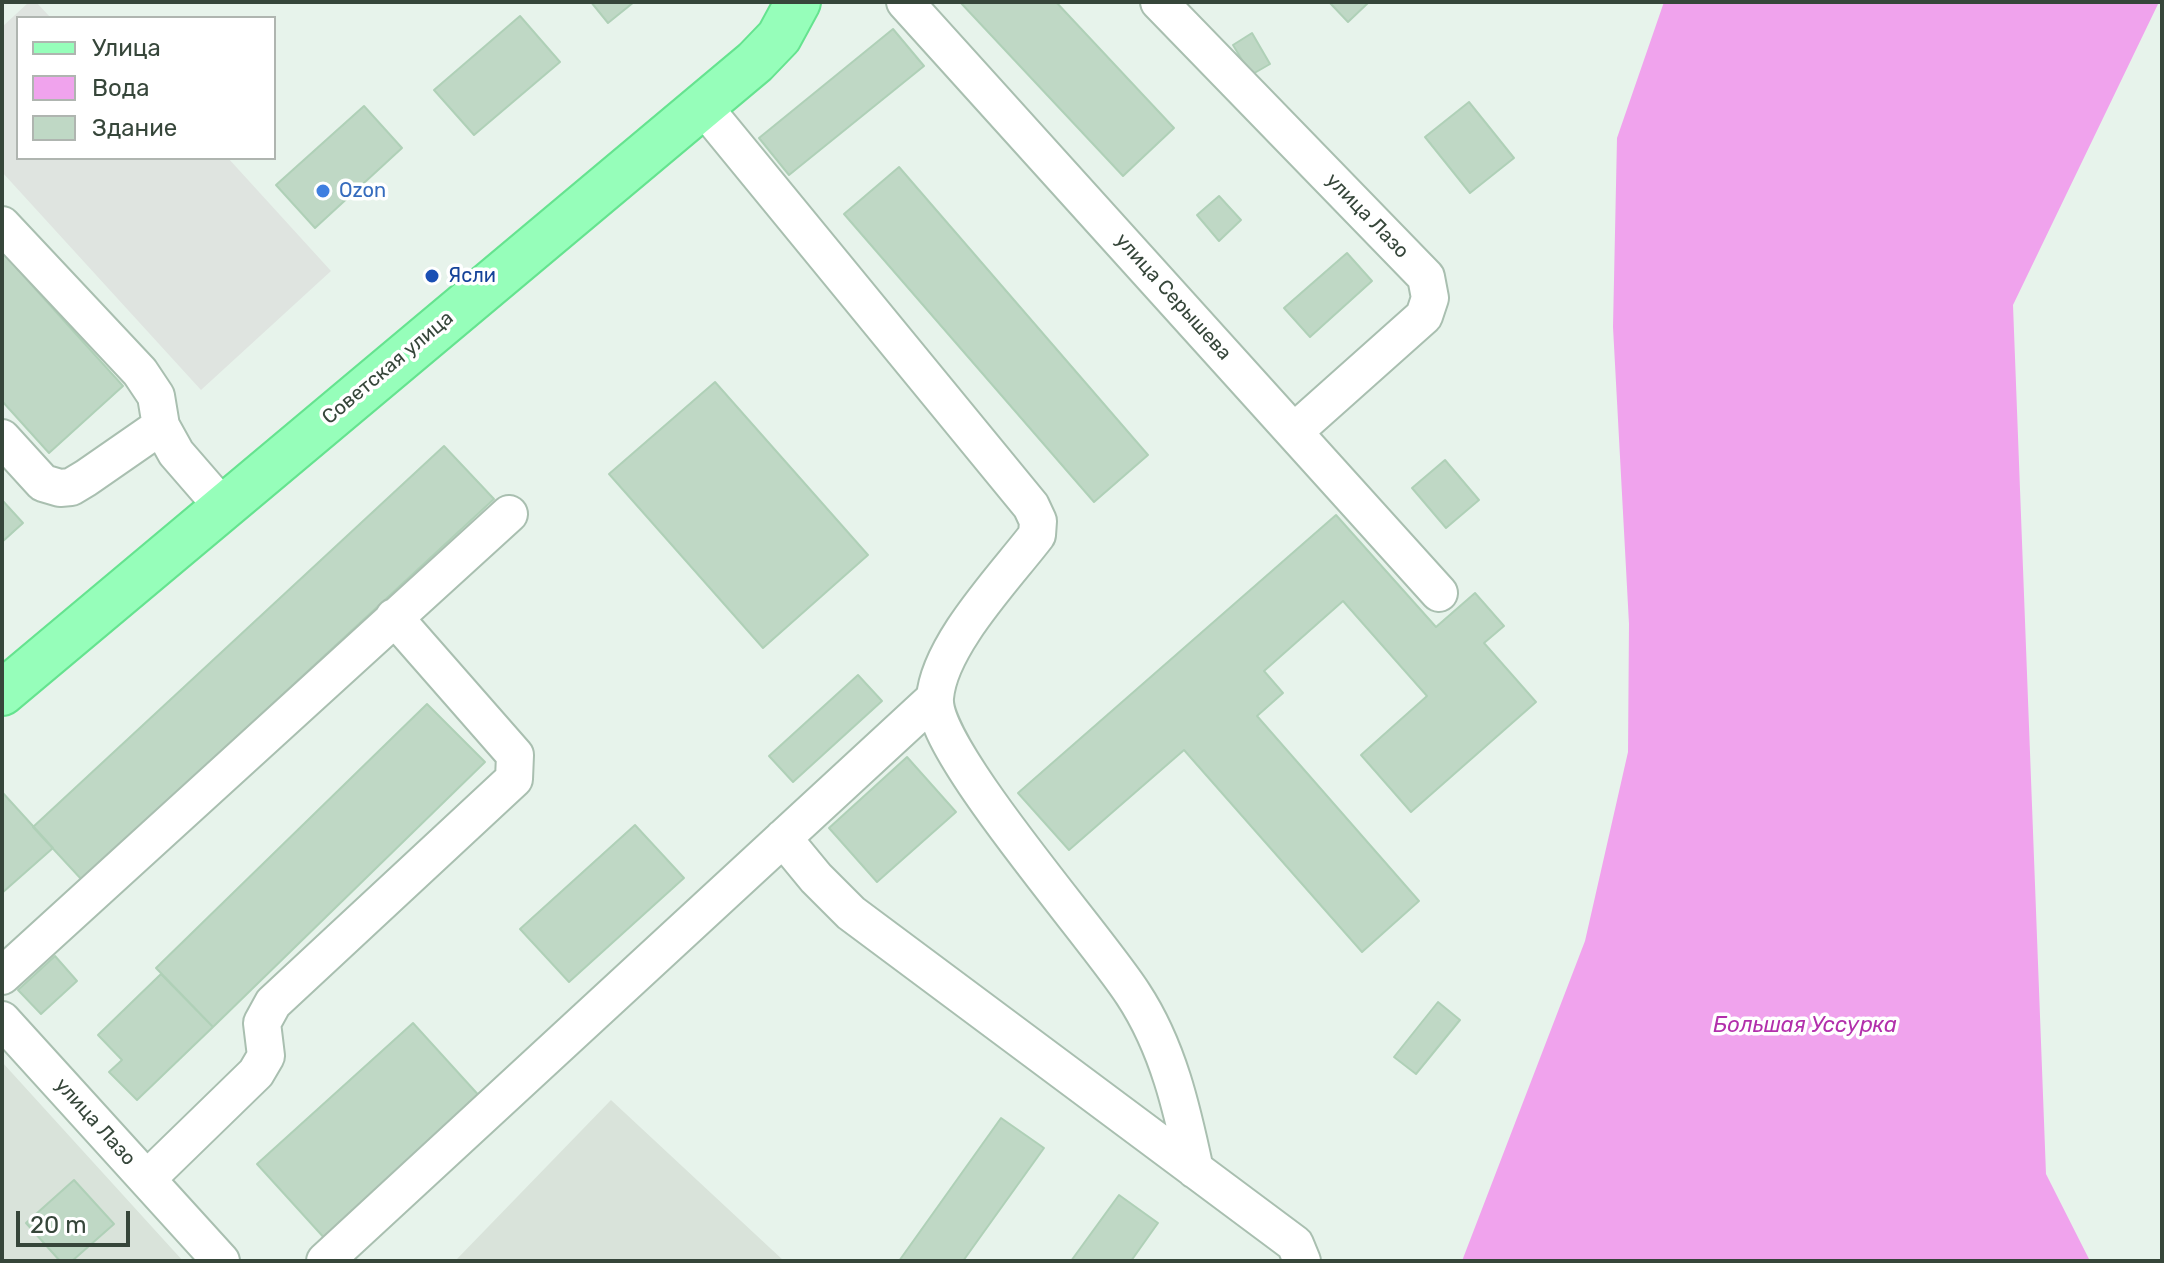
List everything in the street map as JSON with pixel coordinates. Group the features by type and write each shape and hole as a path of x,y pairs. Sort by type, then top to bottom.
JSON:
{"main road":[{"name":"Советская улица","path":"2,693 702,105 773,43 787,25 798,2"}],"street":[{"name":"улица Серышева","path":"905,2 1439,593"},
{"name":"улица Лазо","path":"1159,2 1426,277 1430,298 1424,316 1295,431"},
{"path":"702,105 1031,506 1038,521 1037,535 947,657 935,698 939,720 951,746 1003,820 1133,993 1166,1059 1184,1116 1195,1170"},
{"path":"2,225 140,372 156,396 161,426 176,453 222,506"},
{"path":"2,438 43,483 60,488 71,487 86,478 161,426"},
{"path":"2,976 509,514"},
{"path":"147,1179 256,1073 266,1056 262,1023 273,1003 514,779 515,755 394,617"},
{"path":"325,1261 935,698"},
{"path":"783,838 816,878 851,913 1295,1244 1302,1261"},
{"name":"улица Лазо","path":"2,1020 221,1261"}],"shaded area":[{"path":"29,2 36,2 49,16 16,16 16,160 230,160 331,271 201,390 2,172 2,27"},
{"path":"2,1062 183,1261 2,1261"},
{"path":"611,1100 784,1261 455,1261"}],"water":[{"name":"Большая Уссурка","path":"1664,2 2159,2 2013,305 2046,1174 2090,1261 1462,1261 1585,941 1628,752 1629,624 1613,327 1617,138"}],"building":[{"path":"591,2 634,2 608,23"},
{"path":"960,2 1056,2 1174,128 1123,176"},
{"path":"1329,2 1369,2 1348,22"},
{"path":"520,16 560,62 474,135 434,90"},
{"path":"893,29 924,66 789,175 759,138"},
{"path":"1252,33 1270,64 1251,75 1233,45"},
{"path":"1469,102 1514,158 1470,193 1425,137"},
{"path":"364,106 402,148 315,228 276,185"},
{"path":"899,167 1148,455 1094,502 844,214"},
{"path":"1219,196 1241,220 1219,241 1197,215"},
{"path":"2,252 123,386 49,453 2,401"},
{"path":"1347,253 1372,281 1310,337 1284,308"},
{"path":"715,382 868,555 763,648 609,474"},
{"path":"444,446 494,499 82,880 33,827"},
{"path":"1445,460 1479,500 1446,528 1412,488"},
{"path":"2,500 23,523 2,542"},
{"path":"1336,515 1436,627 1475,593 1504,626 1484,643 1536,702 1411,812 1361,755 1427,696 1343,601 1264,671 1283,693 1257,716 1419,901 1362,952 1184,750 1069,850 1018,793"},
{"path":"858,675 882,701 793,782 769,756"},
{"path":"427,704 485,762 213,1027 156,968"},
{"path":"907,757 956,812 877,882 829,828"},
{"path":"2,792 53,848 2,893"},
{"path":"635,825 684,878 569,982 520,929"},
{"path":"55,956 77,981 41,1014 18,990"},
{"path":"161,974 213,1027 137,1100 109,1072 122,1060 98,1035"},
{"path":"1438,1002 1460,1020 1416,1074 1394,1057"},
{"path":"413,1023 483,1100 327,1241 257,1164"},
{"path":"1001,1118 1044,1148 963,1261 899,1261"},
{"path":"74,1180 114,1224 72,1261 60,1261 26,1223"},
{"path":"1119,1195 1158,1223 1131,1261 1071,1261"}],"place":[{"name":"Ozon","path":"323,191"},
{"name":"Ясли","path":"432,276"}]}
